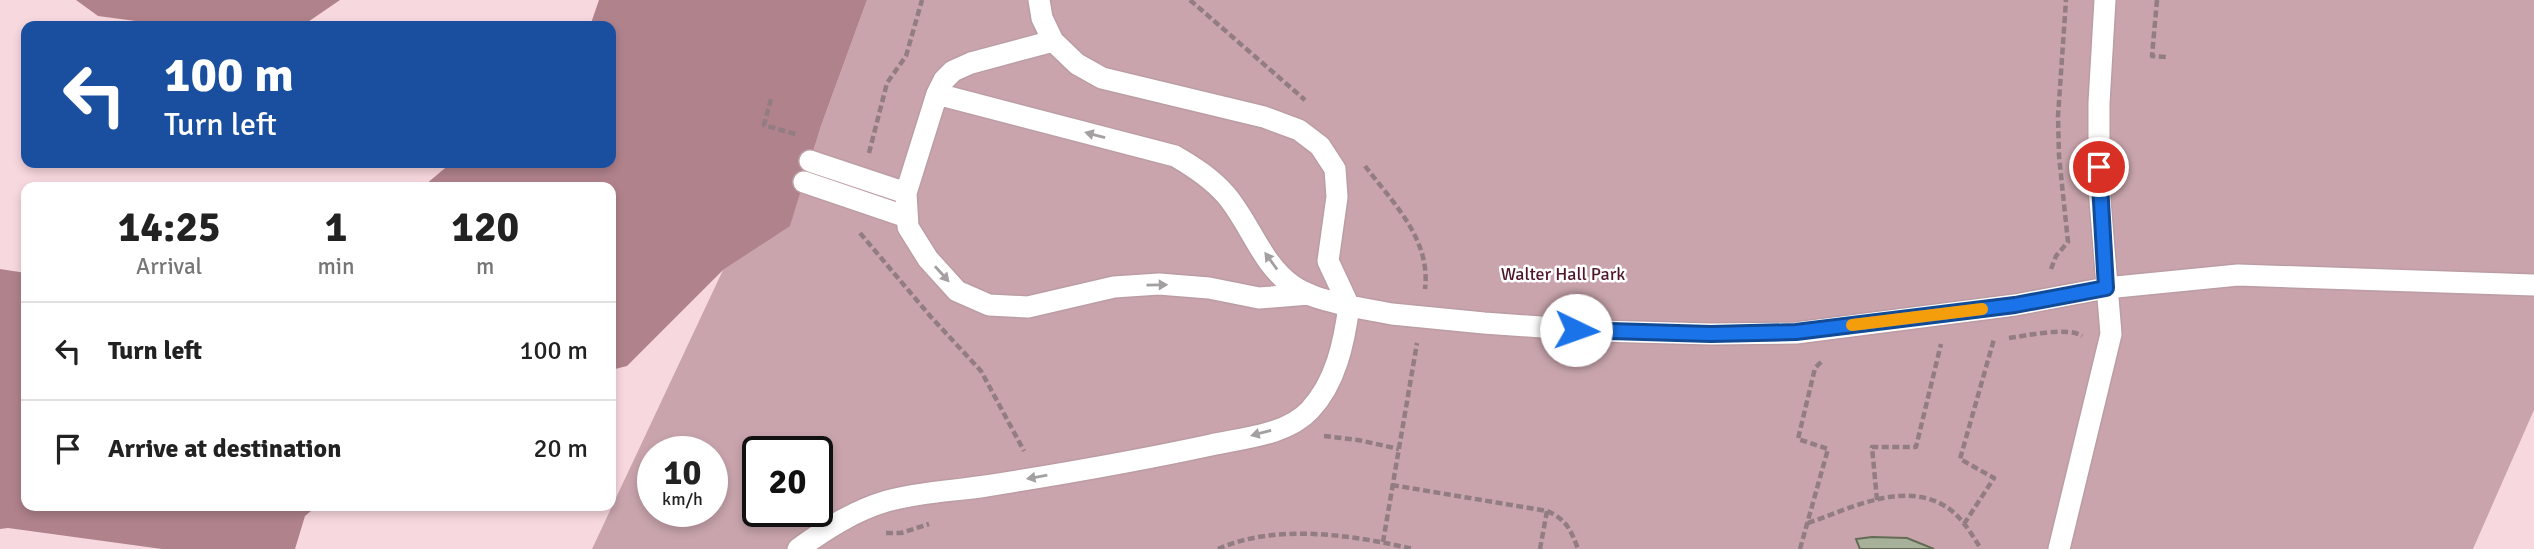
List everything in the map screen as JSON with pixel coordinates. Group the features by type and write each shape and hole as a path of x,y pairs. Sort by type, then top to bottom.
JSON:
{"lane":[{"path":"798,549 841,520 885,502 918,493 983,486 1159,456 1290,425 1310,410 1337,364 1349,306 1328,261 1337,197 1335,169 1320,146 1299,130 1264,117 1102,78 1077,64 1053,41 1042,18 1038,0"},
{"path":"2059,549 2111,334 2099,188 2099,103 2105,0"},
{"path":"1053,41 971,63 953,71 944,80 937,94 906,193 908,227 928,259 957,291 989,304 1028,307 1114,287 1159,284 1209,288 1259,298 1309,294"},
{"path":"937,94 1175,156 1202,171 1227,196 1274,268 1292,285 1309,294 1349,306 1392,314 1599,331 1711,334 1796,332 2106,288 2238,275 2534,285"},
{"path":"810,161 906,193"},
{"path":"804,182 907,217"}],"path":[{"path":"2064,332 2051,270 2052,263 2068,242 2069,234 2059,156 2058,116 2066,0"},
{"path":"2157,0 2152,56 2167,57"},
{"path":"1980,341 2076,332 2084,337 2086,346"},
{"path":"1964,524 1994,478 1960,459 1994,339"},
{"path":"1927,346 1954,343"},
{"path":"1877,500 1872,447 1916,447 1941,344"},
{"path":"1801,549 1828,449 1798,439 1815,368 1820,361 1831,357"},
{"path":"1392,485 1547,511 1559,516 1569,525 1578,549"},
{"path":"1807,523 1896,495 1925,498 1951,511 1982,549"},
{"path":"1540,549 1547,511"},
{"path":"1218,549 1250,538 1297,534 1383,542 1413,549"}],"green space":[{"name":"Walter Hall Park","path":"867,0 2534,0 2534,410 2473,549 592,549 610,511 616,511 616,498 637,453 637,527 728,527 728,436 645,436 723,270 790,225 821,126"}],"shaded area":[{"path":"76,0 340,0 309,21 136,21 98,16"},
{"path":"599,0 867,0 821,126 790,226 723,270 627,366 616,369 616,182 429,182 445,168 616,168 616,21 592,21"},
{"path":"0,269 21,272 21,511 311,511 305,516 295,549 162,549 0,529"}],"building":[{"path":"1907,538 1934,549 1860,549 1856,539"}],"slow traffic":[{"path":"1852,325 1982,309"}],"route":[{"path":"1576,330 1711,334 1796,332 2015,305 2106,288 2099,167"}]}
